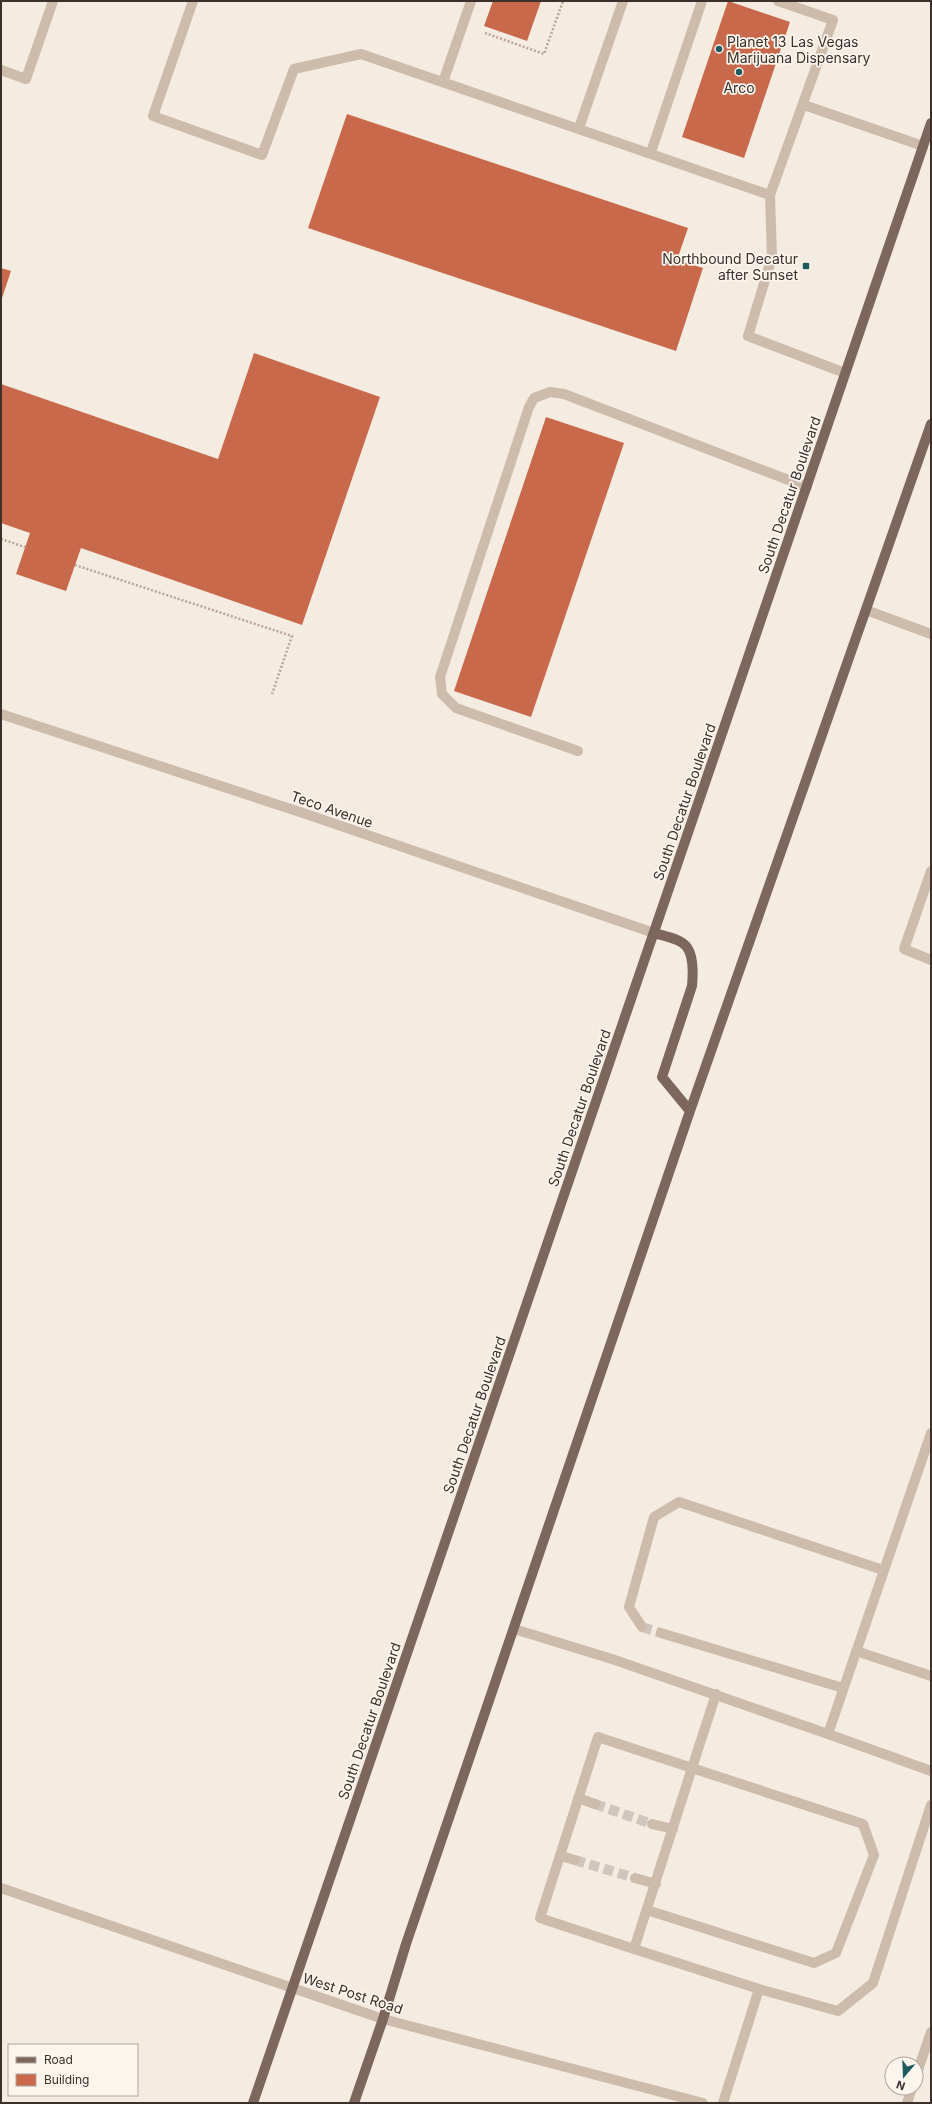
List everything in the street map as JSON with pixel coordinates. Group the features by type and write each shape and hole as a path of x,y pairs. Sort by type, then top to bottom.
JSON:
{"main road":[{"name":"South Decatur Boulevard","path":"253,2103 931,123"},
{"path":"354,2103 384,2019 409,1936 690,1111 931,424"},
{"path":"654,933 679,941 686,947 693,974 692,986 662,1077 690,1111"}],"street":[{"path":"1,70 26,79 53,1"},
{"path":"193,1 153,116 262,155 294,68 360,54 651,152 770,195"},
{"path":"443,82 471,1"},
{"path":"579,128 623,1"},
{"path":"651,152 702,1"},
{"path":"778,1 834,20 770,195 772,257 748,336 845,373"},
{"path":"804,105 923,146"},
{"path":"578,751 456,708 442,694 440,677 528,407 534,398 550,392 564,394 807,486"},
{"path":"866,610 931,634"},
{"name":"Teco Avenue","path":"1,714 303,813 654,933"},
{"path":"931,871 904,949 931,960"},
{"path":"828,1734 931,1433"},
{"path":"642,1626 629,1607 654,1517 679,1502 883,1570"},
{"path":"514,1629 612,1659 716,1694 931,1771"},
{"path":"661,1633 843,1688"},
{"path":"856,1651 931,1676"},
{"path":"634,1949 716,1694"},
{"path":"647,1910 814,1963 836,1953 874,1855 863,1824 598,1737 540,1918 759,1989 838,2011 873,1983 931,1805"},
{"path":"578,1798 595,1804"},
{"path":"652,1824 673,1829"},
{"path":"561,1856 575,1860"},
{"path":"635,1878 656,1884"},
{"name":"West Post Road","path":"1,1888 384,2019 702,2103"},
{"path":"723,2103 759,1989"},
{"path":"923,2056 931,2032"}],"path":[{"path":"482,32 544,54 563,1"},
{"path":"1,539 25,547"},
{"path":"75,565 292,636 272,694"}],"building":[{"path":"493,1 541,1 527,41 484,26"},
{"path":"728,1 790,22 744,158 682,137"},
{"path":"347,114 688,228 677,260 703,268 676,351 308,228"},
{"path":"1,268 11,271 1,301"},
{"path":"254,353 380,397 302,625 81,548 66,591 16,574 30,533 1,523 1,384 218,459"},
{"path":"546,417 624,443 531,717 454,691"}],"tunnel":[{"path":"642,1627 661,1633"},
{"path":"595,1804 652,1824"},
{"path":"575,1860 635,1878"}],"place":[{"name":"Planet 13 Las Vegas Marijuana Dispensary","path":"719,49"},
{"name":"Arco","path":"739,72"},
{"name":"Northbound Decatur after Sunset","path":"806,266"}]}
